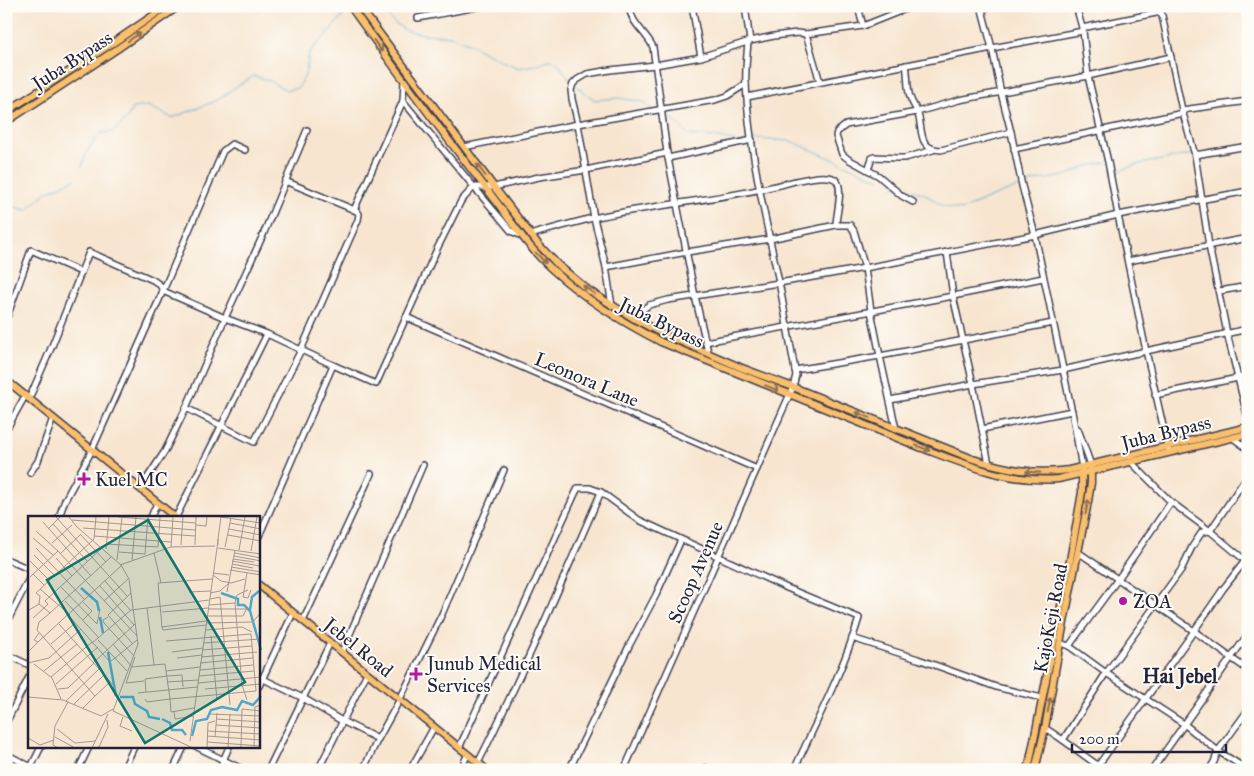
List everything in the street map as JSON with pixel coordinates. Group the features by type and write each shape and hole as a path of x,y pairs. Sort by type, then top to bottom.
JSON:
{"main road":[{"name":"Juba Bypass","path":"6,112 167,6"},
{"name":"Juba Bypass","path":"6,122 179,6"},
{"name":"Juba Bypass","path":"350,6 381,50 538,256 584,296 609,313 661,342 947,457 997,474 1048,480 1058,479 1082,471"},
{"name":"Juba Bypass","path":"359,6 530,235 570,275 612,306 661,333 742,368 793,386 896,429 989,464 1035,472 1082,471"},
{"path":"6,380 174,516"},
{"name":"Juba Bypass","path":"1091,468 1131,462 1248,427"},
{"name":"Juba Bypass","path":"1091,468 1248,434"},
{"path":"1082,471 1091,468"},
{"name":"KajoKeji Road","path":"1035,770 1045,728 1090,492 1091,468"},
{"name":"KajoKeji Road","path":"1028,770 1068,573 1082,492 1082,471"},
{"name":"Jebel Road","path":"260,588 487,770"}],"street":[{"path":"418,18 461,8 482,6"},
{"path":"624,6 651,42 654,52 668,155 695,296 708,352"},
{"path":"629,6 630,13"},
{"path":"692,6 702,57"},
{"name":"Scoop Avenue","path":"624,770 790,395 796,375 759,190 752,140 746,84 749,42 745,6"},
{"path":"858,6 863,26"},
{"path":"612,306 571,90 577,80 587,74 702,57 774,36 797,33 806,34 863,26 913,6"},
{"path":"942,6 950,6"},
{"path":"993,6 982,8 1035,235 1082,471"},
{"path":"1076,6 1082,30 1088,76 1108,162 1168,450"},
{"path":"747,97 1082,30 1160,9 1183,112 1195,155 1210,246 1248,419"},
{"path":"806,34 820,82"},
{"path":"913,202 902,196 879,176 842,154 836,136 837,132 846,125 917,112 959,100 1088,76 1170,57"},
{"path":"906,65 909,94 917,112 923,140 928,147 934,150"},
{"path":"354,210 403,101 404,80"},
{"path":"464,147 727,96 746,84"},
{"path":"403,101 511,230 522,237"},
{"path":"1014,149 1183,112 1248,101"},
{"path":"140,489 166,451 263,235 307,130"},
{"path":"868,170 874,156 905,158 1011,132"},
{"path":"474,187 494,187 540,177 752,140"},
{"path":"59,516 65,500 92,450 223,151 232,144 245,150"},
{"path":"1195,155 1248,146"},
{"path":"530,235 594,218 759,190 816,177 833,178 838,184 839,198 836,225"},
{"path":"186,408 254,442 301,350 358,220 359,214 354,210 285,181"},
{"path":"6,430 27,397 52,346 89,252 153,280 163,291 267,334 376,384 437,249 461,201 474,187"},
{"path":"633,318 649,305 668,300 865,268 1035,235 1118,215 1248,191"},
{"path":"606,267 770,239 836,225 850,226 853,228 865,268 871,311 896,429"},
{"path":"1128,261 1248,238"},
{"path":"6,320 31,250 81,272"},
{"path":"947,252 953,296 989,464"},
{"path":"705,342 1043,278"},
{"path":"1220,291 1248,286"},
{"name":"Leonora Lane","path":"406,317 757,469"},
{"path":"795,370 1053,323"},
{"path":"890,400 973,384 1063,370 1248,329"},
{"path":"176,516 267,334"},
{"path":"260,534 333,365"},
{"path":"1156,395 1248,376"},
{"path":"982,429 1072,414"},
{"path":"1072,414 1091,468"},
{"path":"30,473 38,461 53,418"},
{"path":"1233,438 1248,449"},
{"path":"1097,768 1223,589 1247,560 1171,502 1131,462"},
{"path":"342,652 423,465"},
{"path":"363,770 442,614 504,470"},
{"path":"303,621 371,474"},
{"path":"1063,740 1106,673 1181,570 1202,532 1210,531 1248,475"},
{"path":"459,748 578,488 590,488 601,492 639,520 718,557 859,618 837,677 794,770"},
{"path":"478,763 533,648 601,492"},
{"path":"1068,646 1118,579 1171,502"},
{"path":"150,516 157,503"},
{"path":"569,770 621,662 656,595 681,540"},
{"path":"1078,552 1248,670"},
{"path":"6,559 28,569"},
{"path":"6,624 28,581"},
{"path":"293,613 260,678 303,698 378,739"},
{"path":"1152,770 1248,634"},
{"path":"852,638 996,687 1042,698"},
{"path":"268,770 330,643"},
{"path":"1060,643 1068,646 1146,698 1184,724 1218,751 1248,770"},
{"path":"6,654 28,665"},
{"path":"318,770 367,673"},
{"path":"6,723 28,679"},
{"path":"1209,770 1218,751 1248,710"},
{"path":"410,770 434,727"},
{"path":"1045,728 1097,768 1104,770"},
{"path":"6,754 33,769 41,748"},
{"path":"78,770 89,748"},
{"path":"123,770 134,748"},
{"path":"173,770 184,748"},
{"path":"200,748 244,770"},
{"path":"219,770 229,748"},
{"path":"460,770 468,754"}],"waterway":[{"path":"381,6 393,22 405,30 423,34 452,36 519,68 549,60 556,61 571,81"},
{"path":"82,167 91,144 101,133 113,132 127,119 132,108 148,106 172,118 218,100 254,76 268,80 286,90 298,88 305,76 309,53 346,13"},
{"path":"576,86 595,100 619,98 643,102 652,109"},
{"path":"665,114 689,135 735,141"},
{"path":"754,139 791,141 879,179"},
{"path":"1112,167 1117,172 1135,165 1193,154"},
{"path":"1025,185 1039,180 1065,176 1088,166 1107,162"},
{"path":"6,205 27,210 47,192 75,179"},
{"path":"894,186 923,193 941,205 962,210 1021,186"}],"place":[{"name":"Kuel MC","path":"84,479"},
{"name":"ZOA","path":"1123,601"},
{"name":"Junub Medical Services","path":"416,674"}],"district":[{"name":"Hai Jebel","path":"1180,676"}]}
